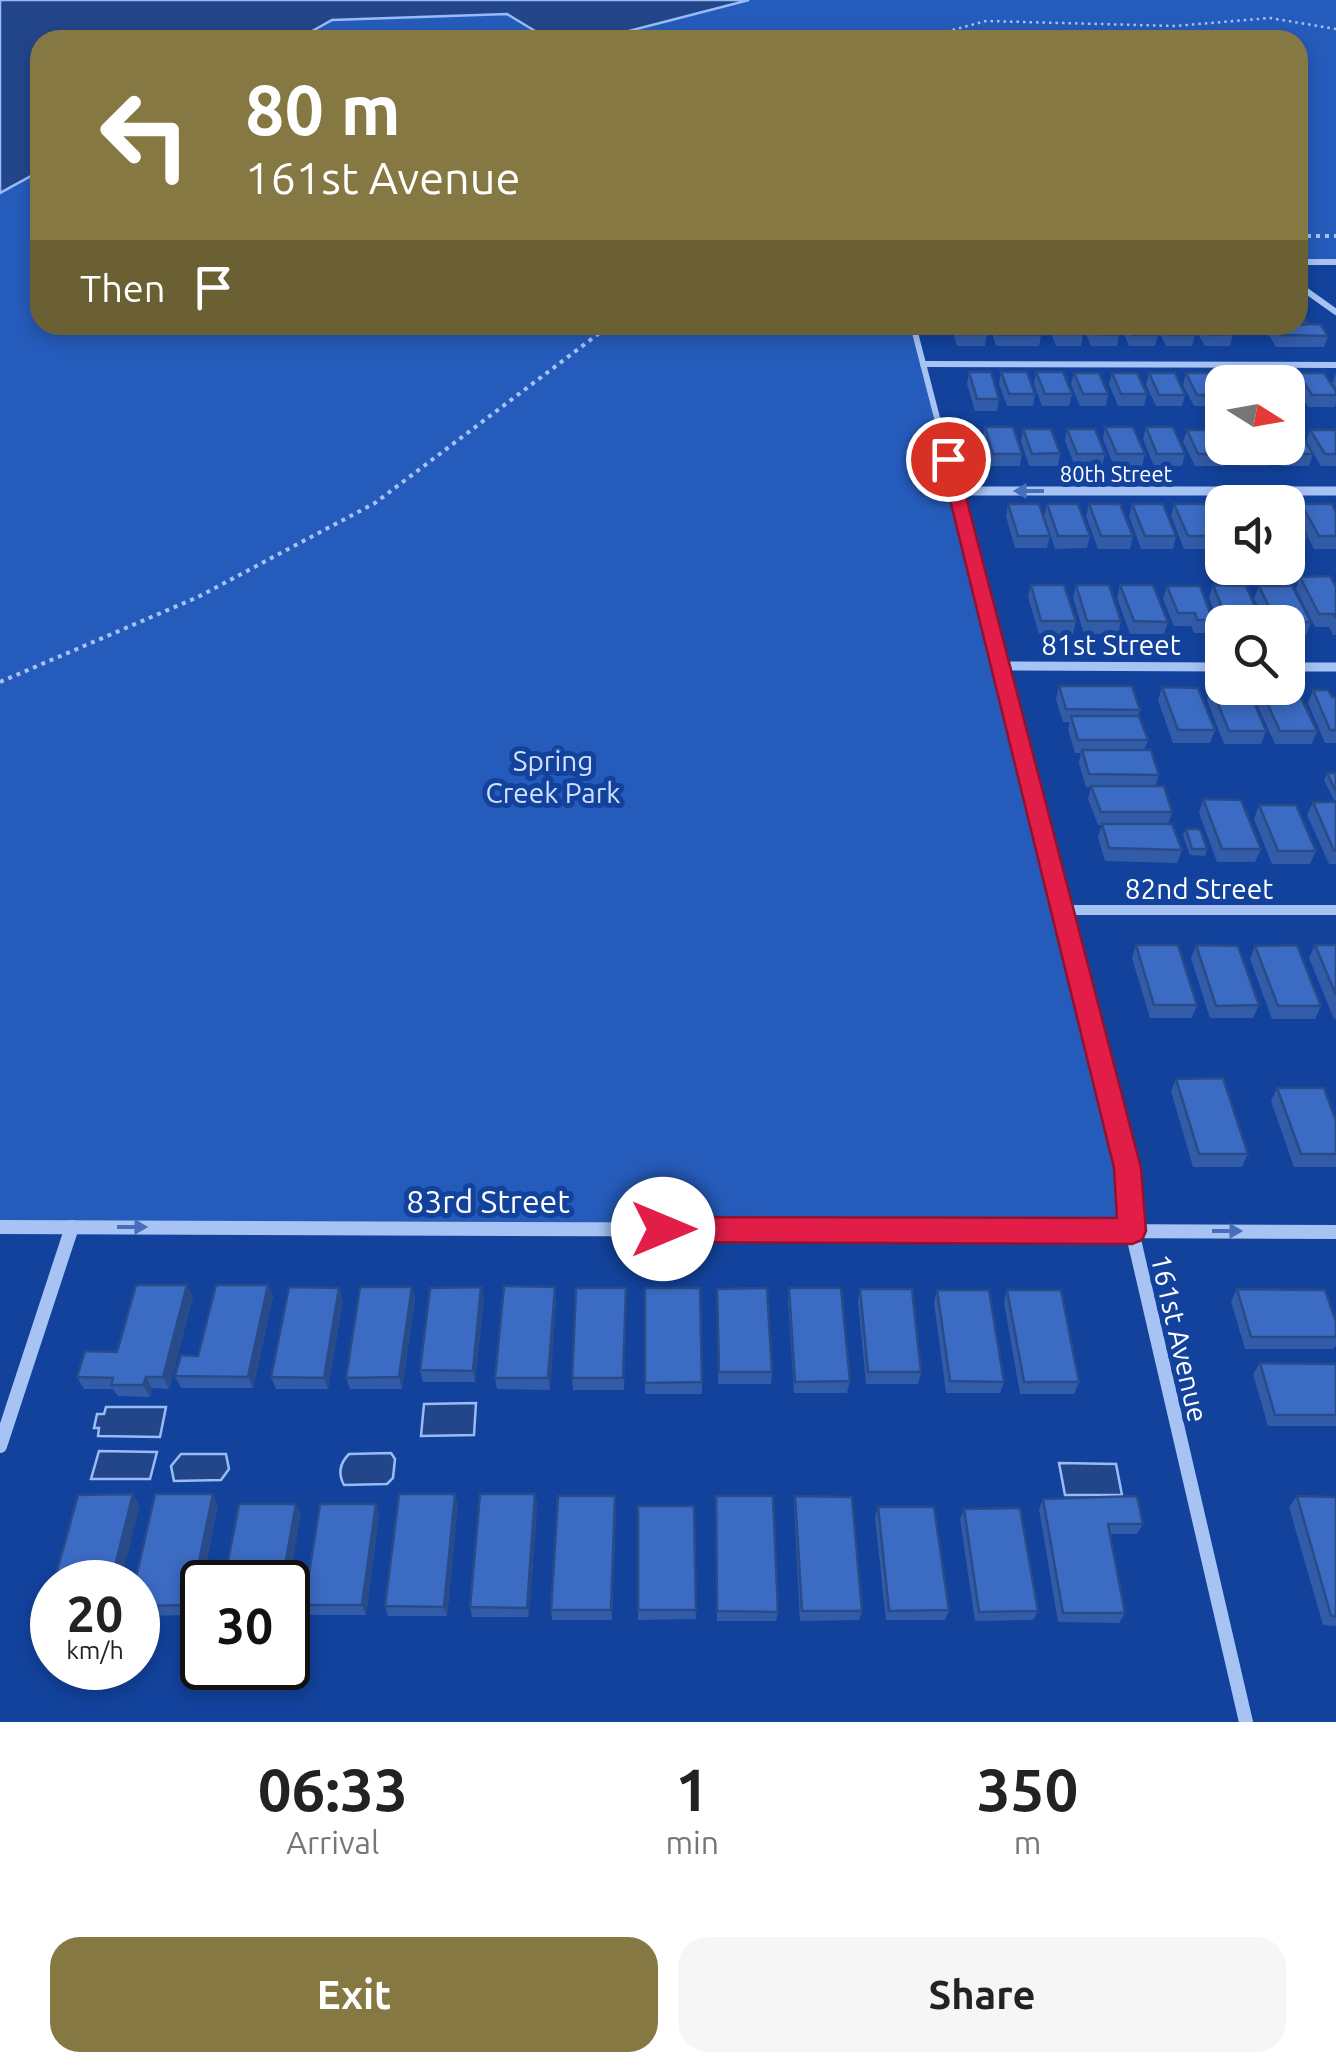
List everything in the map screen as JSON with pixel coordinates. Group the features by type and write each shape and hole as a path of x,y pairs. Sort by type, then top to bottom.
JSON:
{"street":[{"path":"1308,262 1336,262"},
{"path":"1308,291 1336,312"},
{"name":"161st Avenue","path":"916,335 1127,1168 1132,1231 1246,1722"},
{"path":"923,364 1336,366"},
{"name":"80th Street","path":"956,490 1336,492"},
{"name":"81st Street","path":"1000,666 1205,667"},
{"path":"1305,667 1336,667"},
{"name":"82nd Street","path":"1061,910 1336,910"},
{"name":"83rd Street","path":"0,1227 1336,1232"},
{"path":"0,1446 72,1227"}],"path":[{"path":"949,30 959,24 986,21 1176,26 1270,18 1336,29"},
{"path":"1308,236 1336,236"},
{"path":"0,682 198,596 375,503 597,335"}],"green space":[{"path":"749,0 1336,0 1336,262 1308,262 1308,30 633,30"},
{"path":"507,14 533,30 314,30 332,20"},
{"name":"Spring Creek Park","path":"30,176 30,335 916,335 1127,1168 1132,1231 0,1227 0,193"}],"shaded area":[{"path":"0,0 749,0 633,30 533,30 507,14 332,20 314,30 30,30 30,176 0,193"},
{"path":"476,1403 474,1435 421,1436 424,1404"},
{"path":"106,1407 166,1407 160,1437 98,1436 99,1428 94,1428 97,1414 104,1414"},
{"path":"99,1451 157,1452 150,1479 91,1479"},
{"path":"391,1453 395,1459 393,1478 387,1484 344,1485 341,1469 349,1454"},
{"path":"181,1454 226,1454 229,1469 221,1480 174,1481 171,1466"},
{"path":"1059,1463 1116,1464 1122,1495 1065,1495"}],"building":[{"path":"1308,324 1320,324 1328,336 1280,335 1308,335"},
{"path":"969,372 991,372 999,399 977,399"},
{"path":"1001,372 1027,372 1035,394 1009,394"},
{"path":"1036,372 1063,372 1072,394 1045,394"},
{"path":"1074,373 1099,373 1108,394 1083,394"},
{"path":"1112,373 1137,373 1147,394 1121,394"},
{"path":"1149,373 1175,373 1185,395 1159,395"},
{"path":"1186,373 1205,373 1205,395 1197,395"},
{"path":"1305,373 1324,373 1336,395 1312,395 1305,384"},
{"path":"985,427 1013,427 1022,454 993,454"},
{"path":"1105,427 1133,427 1145,454 1117,454"},
{"path":"1146,427 1173,427 1185,454 1157,454"},
{"path":"1023,429 1051,429 1060,453 1032,454"},
{"path":"1067,429 1095,429 1105,454 1077,454"},
{"path":"1187,430 1205,430 1205,454 1198,454"},
{"path":"1310,430 1336,430 1336,454 1325,454"},
{"path":"1008,504 1039,504 1050,536 1018,536"},
{"path":"1047,504 1078,504 1090,536 1058,536"},
{"path":"1089,504 1120,504 1133,536 1101,536"},
{"path":"1132,504 1163,504 1176,536 1145,536"},
{"path":"1174,504 1205,504 1205,536 1188,536"},
{"path":"1305,504 1332,504 1336,512 1336,536 1319,536"},
{"path":"1330,576 1336,587 1336,618 1334,614 1319,614 1304,585 1305,577"},
{"path":"1031,585 1064,585 1076,621 1041,621"},
{"path":"1076,585 1109,585 1121,621 1087,621"},
{"path":"1120,585 1153,585 1168,622 1134,621"},
{"path":"1213,585 1246,586 1254,605 1221,605"},
{"path":"1167,586 1200,586 1207,605 1205,620 1197,620 1195,613 1178,613"},
{"path":"1259,586 1292,586 1302,605 1268,605"},
{"path":"1059,686 1132,686 1140,710 1066,709"},
{"path":"1162,687 1198,688 1215,730 1178,730"},
{"path":"1313,690 1328,690 1336,697 1336,730 1330,730"},
{"path":"1218,705 1255,705 1266,731 1229,731"},
{"path":"1268,705 1304,705 1317,731 1280,731"},
{"path":"1071,716 1139,716 1148,740 1078,740"},
{"path":"1082,750 1151,750 1159,775 1089,774"},
{"path":"1327,773 1336,773 1336,792"},
{"path":"1091,786 1164,786 1172,812 1101,812"},
{"path":"1203,799 1241,800 1261,849 1222,849"},
{"path":"1313,802 1336,802 1336,851 1334,851"},
{"path":"1259,805 1296,805 1316,851 1278,851"},
{"path":"1102,824 1172,824 1182,850 1109,848"},
{"path":"1186,829 1200,829 1207,849 1192,849"},
{"path":"1136,945 1178,945 1197,1005 1154,1005"},
{"path":"1196,945 1238,946 1259,1005 1216,1006"},
{"path":"1297,945 1321,1006 1278,1006 1255,946"},
{"path":"1315,945 1336,945 1336,995"},
{"path":"1223,1078 1248,1154 1199,1154 1176,1079"},
{"path":"1277,1088 1324,1088 1336,1121 1336,1154 1301,1154"},
{"path":"136,1285 187,1285 163,1377 146,1377 143,1385 111,1385 113,1378 77,1377 85,1351 117,1352"},
{"path":"216,1285 268,1285 248,1377 175,1376 181,1355 198,1356"},
{"path":"504,1286 555,1287 548,1378 495,1378"},
{"path":"289,1287 339,1288 324,1378 271,1377"},
{"path":"360,1287 412,1287 399,1377 346,1378"},
{"path":"481,1287 473,1371 420,1370 430,1288"},
{"path":"576,1288 626,1288 623,1378 572,1378"},
{"path":"645,1288 700,1288 702,1382 645,1383"},
{"path":"767,1288 772,1372 719,1372 717,1289"},
{"path":"789,1288 841,1288 850,1381 795,1382"},
{"path":"860,1289 912,1289 921,1372 868,1372"},
{"path":"1237,1289 1325,1290 1336,1322 1336,1337 1251,1337"},
{"path":"937,1290 989,1290 1004,1382 950,1381"},
{"path":"1007,1290 1061,1290 1079,1382 1024,1382"},
{"path":"1260,1363 1336,1364 1336,1415 1275,1415"},
{"path":"133,1494 116,1560 60,1560 78,1495"},
{"path":"155,1494 213,1494 199,1560 180,1560 180,1605 160,1606 160,1560 140,1560"},
{"path":"399,1494 455,1494 444,1607 385,1606"},
{"path":"480,1494 535,1494 527,1608 470,1607"},
{"path":"558,1496 615,1496 611,1610 551,1610"},
{"path":"716,1496 773,1496 778,1612 717,1611"},
{"path":"795,1496 852,1497 862,1611 802,1611"},
{"path":"1137,1496 1143,1524 1108,1524 1125,1613 1063,1613 1043,1499"},
{"path":"1297,1496 1336,1497 1336,1616 1331,1616"},
{"path":"239,1504 296,1504 286,1560 228,1560"},
{"path":"320,1504 376,1504 362,1605 310,1605 310,1567"},
{"path":"638,1506 694,1506 696,1610 638,1610"},
{"path":"878,1507 934,1507 949,1610 889,1611"},
{"path":"1020,1508 1038,1611 979,1612 964,1509"}],"route":[{"path":"663,1229 1132,1231 1127,1168 948,459"}]}
